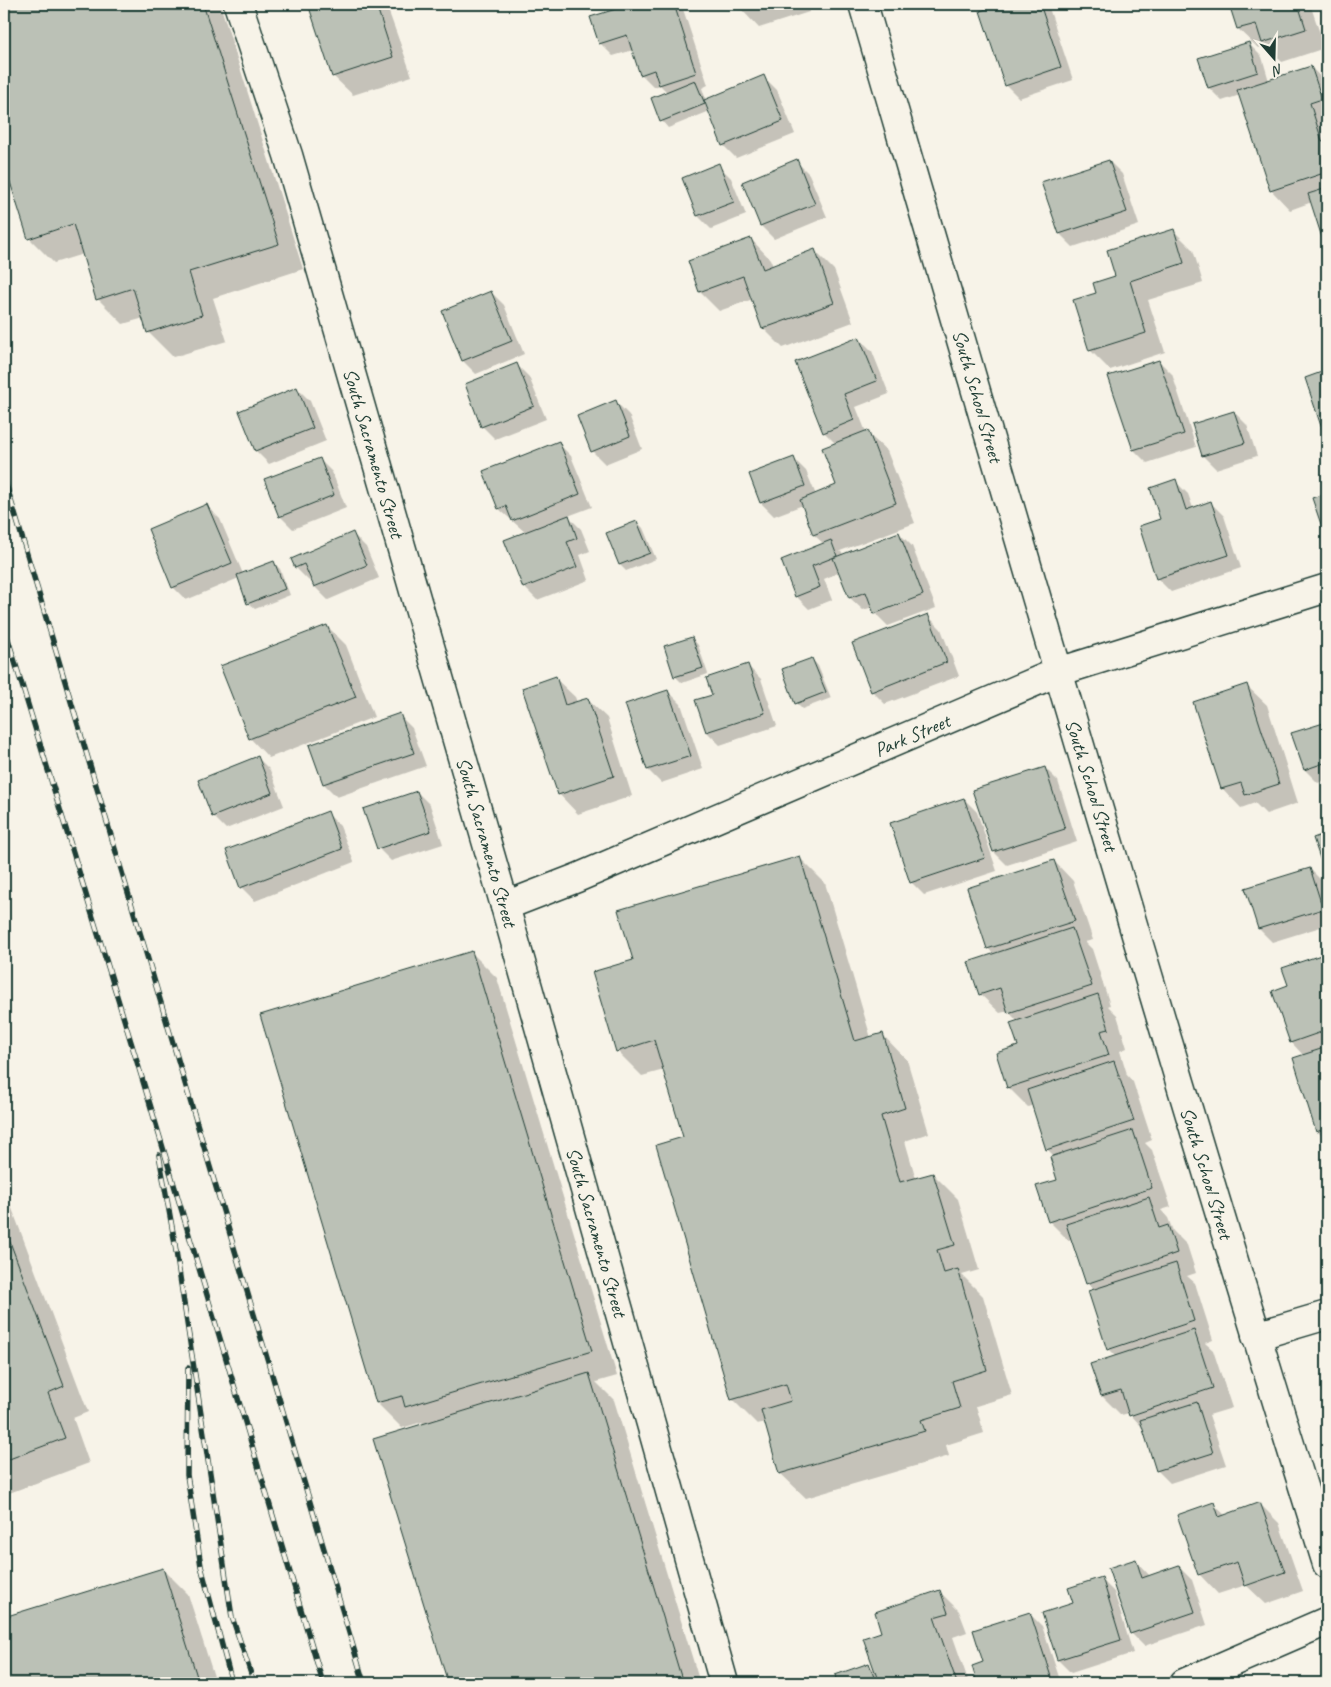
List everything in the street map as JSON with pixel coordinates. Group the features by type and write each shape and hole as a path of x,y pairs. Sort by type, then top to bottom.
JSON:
{"street":[{"name":"South Sacramento Street","path":"238,4 288,155 505,906 724,1683"},
{"name":"South School Street","path":"863,4 1058,672 1256,1336 1327,1564"},
{"name":"Park Street","path":"505,906 577,878 1058,672 1327,588"},
{"path":"1256,1336 1327,1314"},
{"path":"1184,1683 1327,1621"}],"building":[{"path":"4,4 203,4 279,244 189,272 202,315 147,333 133,288 96,300 73,224 28,239 4,163"},
{"path":"308,4 376,4 393,57 332,77"},
{"path":"632,4 674,4 696,73 659,85 654,70 640,75 627,35 599,44 590,17"},
{"path":"737,4 755,4 739,9"},
{"path":"1003,4 1040,4 1061,67 1005,86 980,11"},
{"path":"1229,4 1298,4 1306,29 1262,43 1256,24 1237,29"},
{"path":"1249,42 1258,72 1208,88 1198,58"},
{"path":"1311,66 1322,99 1310,103 1322,141 1327,139 1327,172 1270,191 1237,90"},
{"path":"764,75 783,121 722,146 704,100"},
{"path":"695,80 705,104 660,122 651,98"},
{"path":"797,159 815,204 760,226 742,182"},
{"path":"1109,160 1127,212 1059,234 1041,182"},
{"path":"719,163 734,202 697,216 682,178"},
{"path":"1327,188 1327,253 1308,194"},
{"path":"1174,229 1184,263 1130,281 1146,333 1089,351 1073,300 1096,293 1093,283 1115,276 1107,250"},
{"path":"751,238 763,269 815,249 834,303 762,329 743,276 699,292 688,261"},
{"path":"491,291 512,341 462,361 442,311"},
{"path":"859,337 877,381 844,394 854,420 823,433 795,362"},
{"path":"1159,360 1184,434 1133,450 1108,376"},
{"path":"517,363 534,406 481,427 465,384"},
{"path":"1327,370 1327,427 1322,429 1305,378"},
{"path":"297,387 313,428 255,451 239,411"},
{"path":"616,400 630,436 591,452 577,416"},
{"path":"1234,411 1245,443 1202,456 1192,424"},
{"path":"868,430 896,503 813,535 800,500 836,485 822,448"},
{"path":"559,441 580,494 512,521 506,506 498,509 483,471"},
{"path":"794,457 805,486 760,503 749,474"},
{"path":"320,458 334,495 279,517 264,479"},
{"path":"1176,479 1186,510 1211,501 1229,555 1156,579 1139,526 1160,519 1150,488"},
{"path":"1327,493 1327,529 1323,530 1312,498"},
{"path":"207,504 232,563 172,588 148,529"},
{"path":"569,515 577,538 567,542 577,567 523,588 504,540"},
{"path":"637,521 650,553 619,565 606,533"},
{"path":"353,532 367,565 314,587 304,564 295,568 291,559"},
{"path":"899,532 923,595 874,614 866,592 849,598 833,558"},
{"path":"831,540 837,556 812,566 820,587 795,597 781,560"},
{"path":"274,561 285,589 247,604 237,575"},
{"path":"928,614 947,662 871,692 852,643"},
{"path":"327,625 356,697 249,739 220,666"},
{"path":"692,637 703,668 674,677 664,646"},
{"path":"812,658 826,692 795,704 782,669"},
{"path":"748,664 765,713 706,732 695,700 712,695 706,678"},
{"path":"556,676 565,705 588,698 614,776 558,795 522,688"},
{"path":"1247,684 1279,784 1245,795 1241,783 1221,789 1193,702"},
{"path":"668,690 691,756 647,770 625,704"},
{"path":"400,713 414,753 323,784 309,745"},
{"path":"1327,722 1327,762 1304,770 1291,733"},
{"path":"258,756 272,793 212,817 198,780"},
{"path":"1045,767 1065,829 993,852 972,790"},
{"path":"417,791 431,831 377,849 363,809"},
{"path":"964,798 985,858 910,883 890,823"},
{"path":"328,811 342,849 240,888 226,850"},
{"path":"1327,833 1327,865 1323,867 1313,838"},
{"path":"800,856 855,1041 883,1033 905,1108 881,1116 900,1182 933,1173 955,1245 937,1250 944,1273 958,1269 987,1370 952,1381 960,1408 921,1420 925,1431 779,1474 761,1410 791,1401 786,1384 731,1400 656,1145 683,1137 654,1040 616,1052 592,972 633,960 618,910"},
{"path":"1054,860 1075,921 987,949 967,888"},
{"path":"1310,868 1323,909 1258,929 1245,888"},
{"path":"1072,928 1092,986 1008,1013 1000,988 979,995 968,962"},
{"path":"472,951 592,1351 405,1407 402,1396 376,1403 260,1015"},
{"path":"1327,953 1327,1030 1290,1043 1272,991 1288,985 1282,968"},
{"path":"1098,994 1109,1029 1101,1031 1109,1055 1007,1088 996,1053 1018,1046 1010,1023"},
{"path":"1327,1047 1327,1128 1316,1132 1293,1058"},
{"path":"1114,1061 1134,1121 1046,1150 1027,1090"},
{"path":"1133,1130 1152,1188 1048,1222 1036,1186 1057,1180 1050,1157"},
{"path":"1149,1197 1159,1228 1168,1225 1177,1253 1086,1284 1066,1224"},
{"path":"4,1226 64,1386 48,1393 65,1438 4,1461"},
{"path":"1176,1263 1194,1321 1107,1350 1088,1291"},
{"path":"1194,1330 1213,1388 1129,1416 1121,1390 1101,1396 1090,1364"},
{"path":"589,1373 683,1683 448,1683 373,1439"},
{"path":"1197,1402 1213,1453 1156,1471 1140,1420"},
{"path":"1214,1502 1219,1517 1260,1502 1285,1572 1245,1586 1237,1562 1198,1575 1177,1515"},
{"path":"1136,1559 1142,1578 1179,1565 1195,1612 1130,1634 1108,1568"},
{"path":"163,1568 199,1683 4,1683 4,1617"},
{"path":"1102,1577 1121,1640 1057,1660 1042,1613 1073,1603 1068,1588"},
{"path":"940,1590 948,1613 934,1617 957,1683 879,1683 863,1638 881,1632 875,1612"},
{"path":"1030,1612 1053,1683 977,1683 972,1666 983,1662 973,1630"},
{"path":"869,1663 876,1683 837,1683 835,1675"}],"railway":[{"path":"4,477 364,1683"},
{"path":"4,626 149,1101 323,1683"},
{"path":"159,1155 174,1238 232,1617 254,1683"},
{"path":"188,1368 187,1475 201,1566 232,1683"}]}
